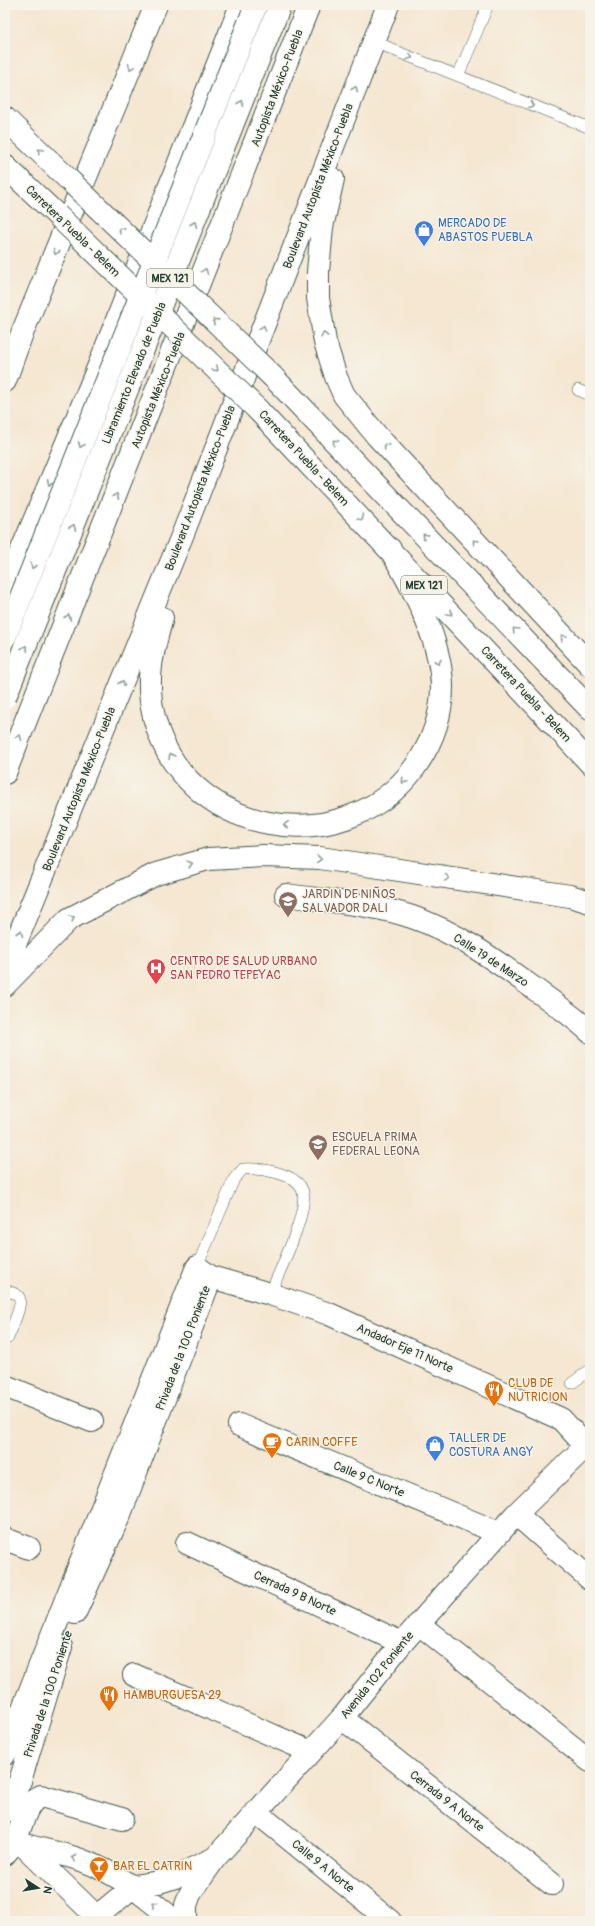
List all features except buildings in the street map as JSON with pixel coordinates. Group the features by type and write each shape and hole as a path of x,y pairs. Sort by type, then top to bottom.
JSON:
{"main road":[{"path":"139,48 145,5"},
{"path":"5,380 21,336 156,5"},
{"path":"5,590 106,348 241,5"},
{"name":"Libramiento Elevado de Puebla","path":"5,638 256,5"},
{"name":"Libramiento Elevado de Puebla","path":"5,697 280,5"},
{"name":"Autopista México-Puebla","path":"5,774 309,5"},
{"name":"Boulevard Autopista México-Puebla","path":"5,969 184,531 388,5"},
{"path":"344,116 342,142 322,227 318,272 318,298 324,337 336,377 344,395 377,436 590,665"},
{"name":"MEX 121","path":"5,118 273,377 590,709"},
{"name":"Carretera Puebla - Belem","path":"5,166 257,409 590,763"},
{"path":"5,357 21,336"},
{"path":"184,531 179,558 152,654 149,675 150,696 160,734 176,765 194,787 206,796 234,813 251,819 286,825 302,826 333,822 348,818 376,805 390,796 412,771 429,744 435,729 442,699 442,684 437,657 430,631 419,602 406,575 390,549"},
{"path":"5,985 69,919 156,874 208,859 264,856 320,858 570,896 590,902"},
{"name":"Calle 19 de Marzo","path":"286,895 359,905 411,917 455,935 519,977 576,1018 590,1032"},
{"name":"Andador Eje 11 Norte","path":"204,1272 329,1314 561,1419 588,1443"},
{"name":"Privada de la 100 Poniente","path":"5,1754 204,1272"},
{"name":"Privada de la 100 Poniente","path":"5,1811 20,1781 64,1639 120,1514 204,1272"},
{"path":"5,1386 92,1421"},
{"name":"Calle 9 C Norte","path":"239,1425 499,1533"},
{"name":"Avenida 102 Poniente","path":"186,1921 186,1905 190,1894 215,1858 342,1718 402,1643 516,1514 588,1443"},
{"path":"516,1514 590,1579"},
{"path":"5,1539 29,1548"},
{"name":"Cerrada 9 B Norte","path":"187,1543 402,1643"},
{"path":"419,1624 590,1761"},
{"path":"134,1675 311,1752"},
{"name":"Cerrada 9 A Norte","path":"342,1718 552,1884"},
{"path":"12,1845 30,1806 35,1798 42,1796 122,1819"},
{"name":"Calle 9 A Norte","path":"256,1812 390,1921"},
{"path":"12,1845 99,1919 134,1886 159,1882 175,1877 215,1858"},
{"path":"12,1845 81,1859 134,1886 175,1921"}],"lane":[{"path":"458,76 488,5"},
{"path":"374,41 590,128"},
{"path":"578,390 590,395"},
{"path":"204,1272 234,1179 243,1168 258,1168 274,1172 295,1180 302,1190 304,1203 293,1239 270,1294"},
{"path":"5,1290 18,1295 20,1298 20,1304 8,1338 5,1339"},
{"path":"572,1383 590,1370"}],"place":[{"name":"MERCADO DE ABASTOS PUEBLA","path":"424,247"},
{"name":"JARDIN DE NIÑOS SALVADOR DALI","path":"288,918"},
{"name":"CENTRO DE SALUD URBANO SAN PEDRO TEPEYAC","path":"156,985"},
{"name":"ESCUELA PRIMA FEDERAL LEONA","path":"318,1161"},
{"name":"CLUB DE NUTRICION","path":"494,1407"},
{"name":"CARIN COFFE","path":"272,1459"},
{"name":"TALLER DE COSTURA ANGY","path":"435,1462"},
{"name":"HAMBURGUESA 29","path":"109,1712"},
{"name":"BAR EL CATRIN","path":"99,1883"}]}
